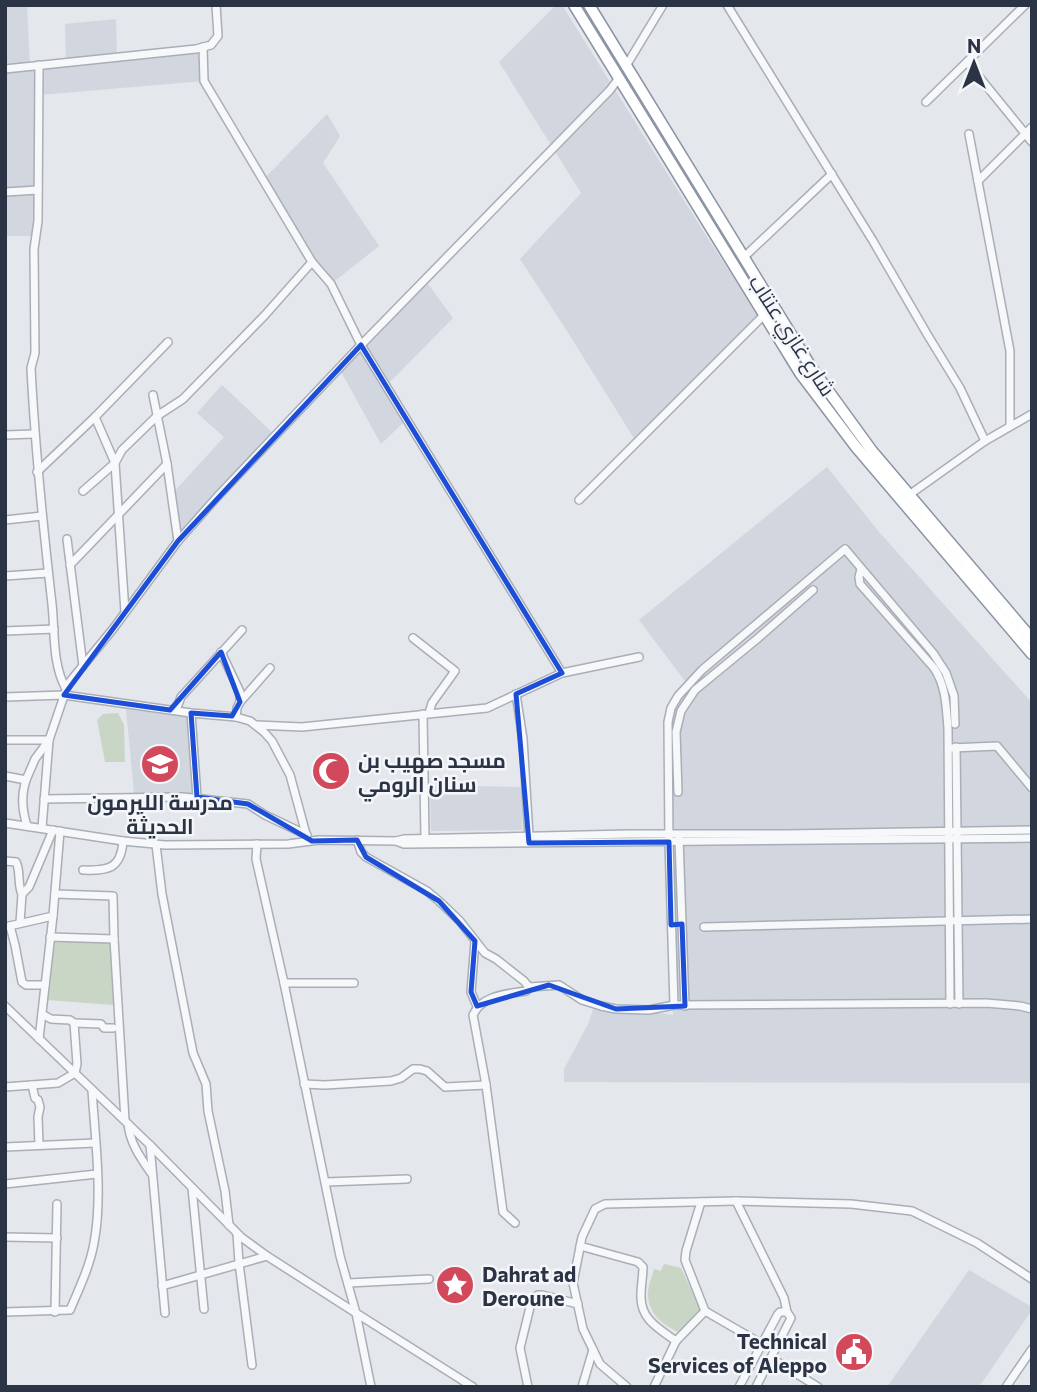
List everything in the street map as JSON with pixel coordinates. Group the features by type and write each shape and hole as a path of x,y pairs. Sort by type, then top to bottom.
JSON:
{"highway":[{"path":"574,5 800,373 856,447 1027,638 1032,654"},
{"name":"شارع غازي عنتاب","path":"589,5 811,367 872,451 1027,638"}],"street":[{"path":"5,69 211,46 218,36 216,5"},
{"path":"626,66 663,5"},
{"path":"727,5 960,388 985,440"},
{"path":"926,102 1026,5 1032,11"},
{"path":"204,47 204,81 312,262 331,284 361,345 562,673"},
{"path":"967,62 1032,142"},
{"path":"39,65 38,221 34,249 35,354 31,368 37,471 54,629 65,692"},
{"path":"42,828 49,740 65,692 178,541 361,345 582,120 619,78"},
{"path":"978,181 1032,127"},
{"path":"969,134 1010,351 1010,426"},
{"path":"743,258 832,174"},
{"path":"5,192 38,190"},
{"path":"83,491 115,463 122,450 156,416 183,399 265,315 312,262"},
{"path":"579,500 764,315"},
{"path":"37,471 95,417 168,342"},
{"path":"153,395 167,464 178,541"},
{"path":"909,495 985,440 1032,414"},
{"path":"95,417 115,463 125,613"},
{"path":"5,435 34,434"},
{"path":"70,565 167,464"},
{"path":"5,520 42,516"},
{"path":"67,539 83,666"},
{"path":"678,792 668,722 678,696 702,670 845,549 933,653 946,673 954,696 955,724"},
{"path":"861,569 860,584 927,659 939,676 946,699 952,748 954,1004"},
{"path":"5,576 48,573"},
{"path":"674,1005 669,838 673,749 681,711 695,690 813,590"},
{"path":"5,631 54,629"},
{"path":"176,710 181,697 242,630"},
{"path":"413,638 455,671 426,713 425,839"},
{"path":"221,652 240,692 240,702"},
{"path":"5,697 65,692 191,713 236,717 256,725 302,727 487,708 562,673 639,657"},
{"path":"236,717 240,702 270,668"},
{"path":"516,694 523,739 529,836"},
{"path":"191,713 197,797"},
{"path":"256,725 272,741 290,775 306,834"},
{"path":"5,740 49,740"},
{"path":"27,826 22,810 22,794 35,759 49,740"},
{"path":"952,748 996,746 1032,788"},
{"path":"5,776 26,780"},
{"path":"44,799 197,797 248,804 306,834 312,841"},
{"path":"5,823 156,845 288,844 404,839 518,840 529,836 669,838"},
{"path":"22,894 29,887 57,831"},
{"path":"39,1039 55,894 57,831"},
{"path":"396,841 404,844 518,840 1028,834"},
{"path":"679,838 685,1006"},
{"path":"356,840 366,857 427,891 439,901 459,920 485,953 529,987"},
{"path":"83,870 107,869 118,862 122,854 122,841"},
{"path":"257,844 256,859 340,1256 356,1313 371,1387"},
{"path":"156,845 162,894 193,1053 206,1084 208,1111 225,1191 229,1225"},
{"path":"5,861 16,862 18,866 19,888 22,894 20,923"},
{"path":"55,894 113,896 126,1122 129,1136 152,1175"},
{"path":"45,985 26,985 22,982 15,945 7,927 53,916"},
{"path":"704,927 1032,919"},
{"path":"671,925 682,924"},
{"path":"50,937 114,939"},
{"path":"475,941 471,992 477,1006"},
{"path":"284,983 354,983"},
{"path":"515,1223 503,1212 486,1086 473,1015 477,1006 492,998 526,991 529,987 559,985 582,1000 616,1009 649,1010 674,1005 1004,1004 1032,1009"},
{"path":"5,1006 237,1233 267,1256 473,1387"},
{"path":"42,1014 51,1019 101,1024 104,1028 113,1028"},
{"path":"5,1087 58,1083 75,1073 77,1064 74,1023"},
{"path":"304,1084 391,1081 401,1078 413,1069 420,1069 444,1087 486,1086"},
{"path":"32,1085 34,1097 40,1107 39,1145"},
{"path":"5,1312 71,1310 95,1242 98,1198 92,1089"},
{"path":"5,1147 95,1143"},
{"path":"150,1145 165,1313"},
{"path":"5,1184 97,1174"},
{"path":"326,1182 407,1179"},
{"path":"191,1187 204,1309"},
{"path":"736,1201 784,1298 791,1318 756,1387"},
{"path":"627,1387 600,1364 583,1329 573,1283 582,1237 591,1216 598,1206 605,1204 736,1201 851,1203 912,1211 977,1243 1032,1279"},
{"path":"701,1202 685,1260 705,1311 762,1345"},
{"path":"55,1312 57,1204"},
{"path":"237,1233 252,1365"},
{"path":"5,1237 57,1238"},
{"path":"580,1246 642,1264 642,1307 646,1316 676,1341"},
{"path":"162,1286 267,1256"},
{"path":"348,1283 429,1279"},
{"path":"528,1387 520,1348 532,1299 542,1295 578,1304"},
{"path":"654,1387 676,1341 705,1311"},
{"path":"739,1387 778,1314 787,1312"},
{"path":"582,1387 593,1349"},
{"path":"1006,1387 1032,1349"},
{"path":"771,1358 818,1387"}],"highlighted area":[{"path":"361,345 562,673 516,694 529,843 669,842 671,925 682,924 685,1006 616,1009 549,985 477,1006 471,992 475,941 439,901 366,857 357,840 312,841 248,804 197,797 191,713 232,716 240,702 221,652 170,710 64,695 178,541"}],"shaded area":[{"path":"5,5 27,5 30,66 66,63 65,24 116,19 117,57 203,47 204,81 39,95 38,236 5,236"},
{"path":"556,5 562,5 759,316 635,440 520,259 581,193 499,62"},
{"path":"327,114 340,136 323,163 379,246 331,284 312,262 263,180"},
{"path":"425,280 453,318 386,386 406,420 381,444 339,368"},
{"path":"222,385 275,435 178,541 172,494 224,437 197,413"},
{"path":"827,467 879,532 1032,703 1032,1083 564,1082 564,1069 588,1024 595,1004 673,1015 668,722 688,685 639,620"},
{"path":"126,709 188,717 194,793 134,793"},
{"path":"430,785 523,787 522,830 431,831"},
{"path":"969,1270 1032,1307 979,1387 887,1387"}],"green space":[{"path":"118,713 124,725 125,762 105,762 97,720 103,714"},
{"path":"52,941 112,943 113,1005 47,1000"},
{"path":"664,1264 681,1268 701,1311 686,1336 661,1322 650,1305 648,1290 654,1269 661,1271"}],"place":[{"name":"مدرسة الليرمون الحديثة","path":"160,764"},
{"name":"مسجد صهيب بن سنان الرومي","path":"331,771"},
{"name":"Dahrat ad Deroune","path":"455,1285"},
{"name":"Technical Services of Aleppo","path":"854,1352"}]}
